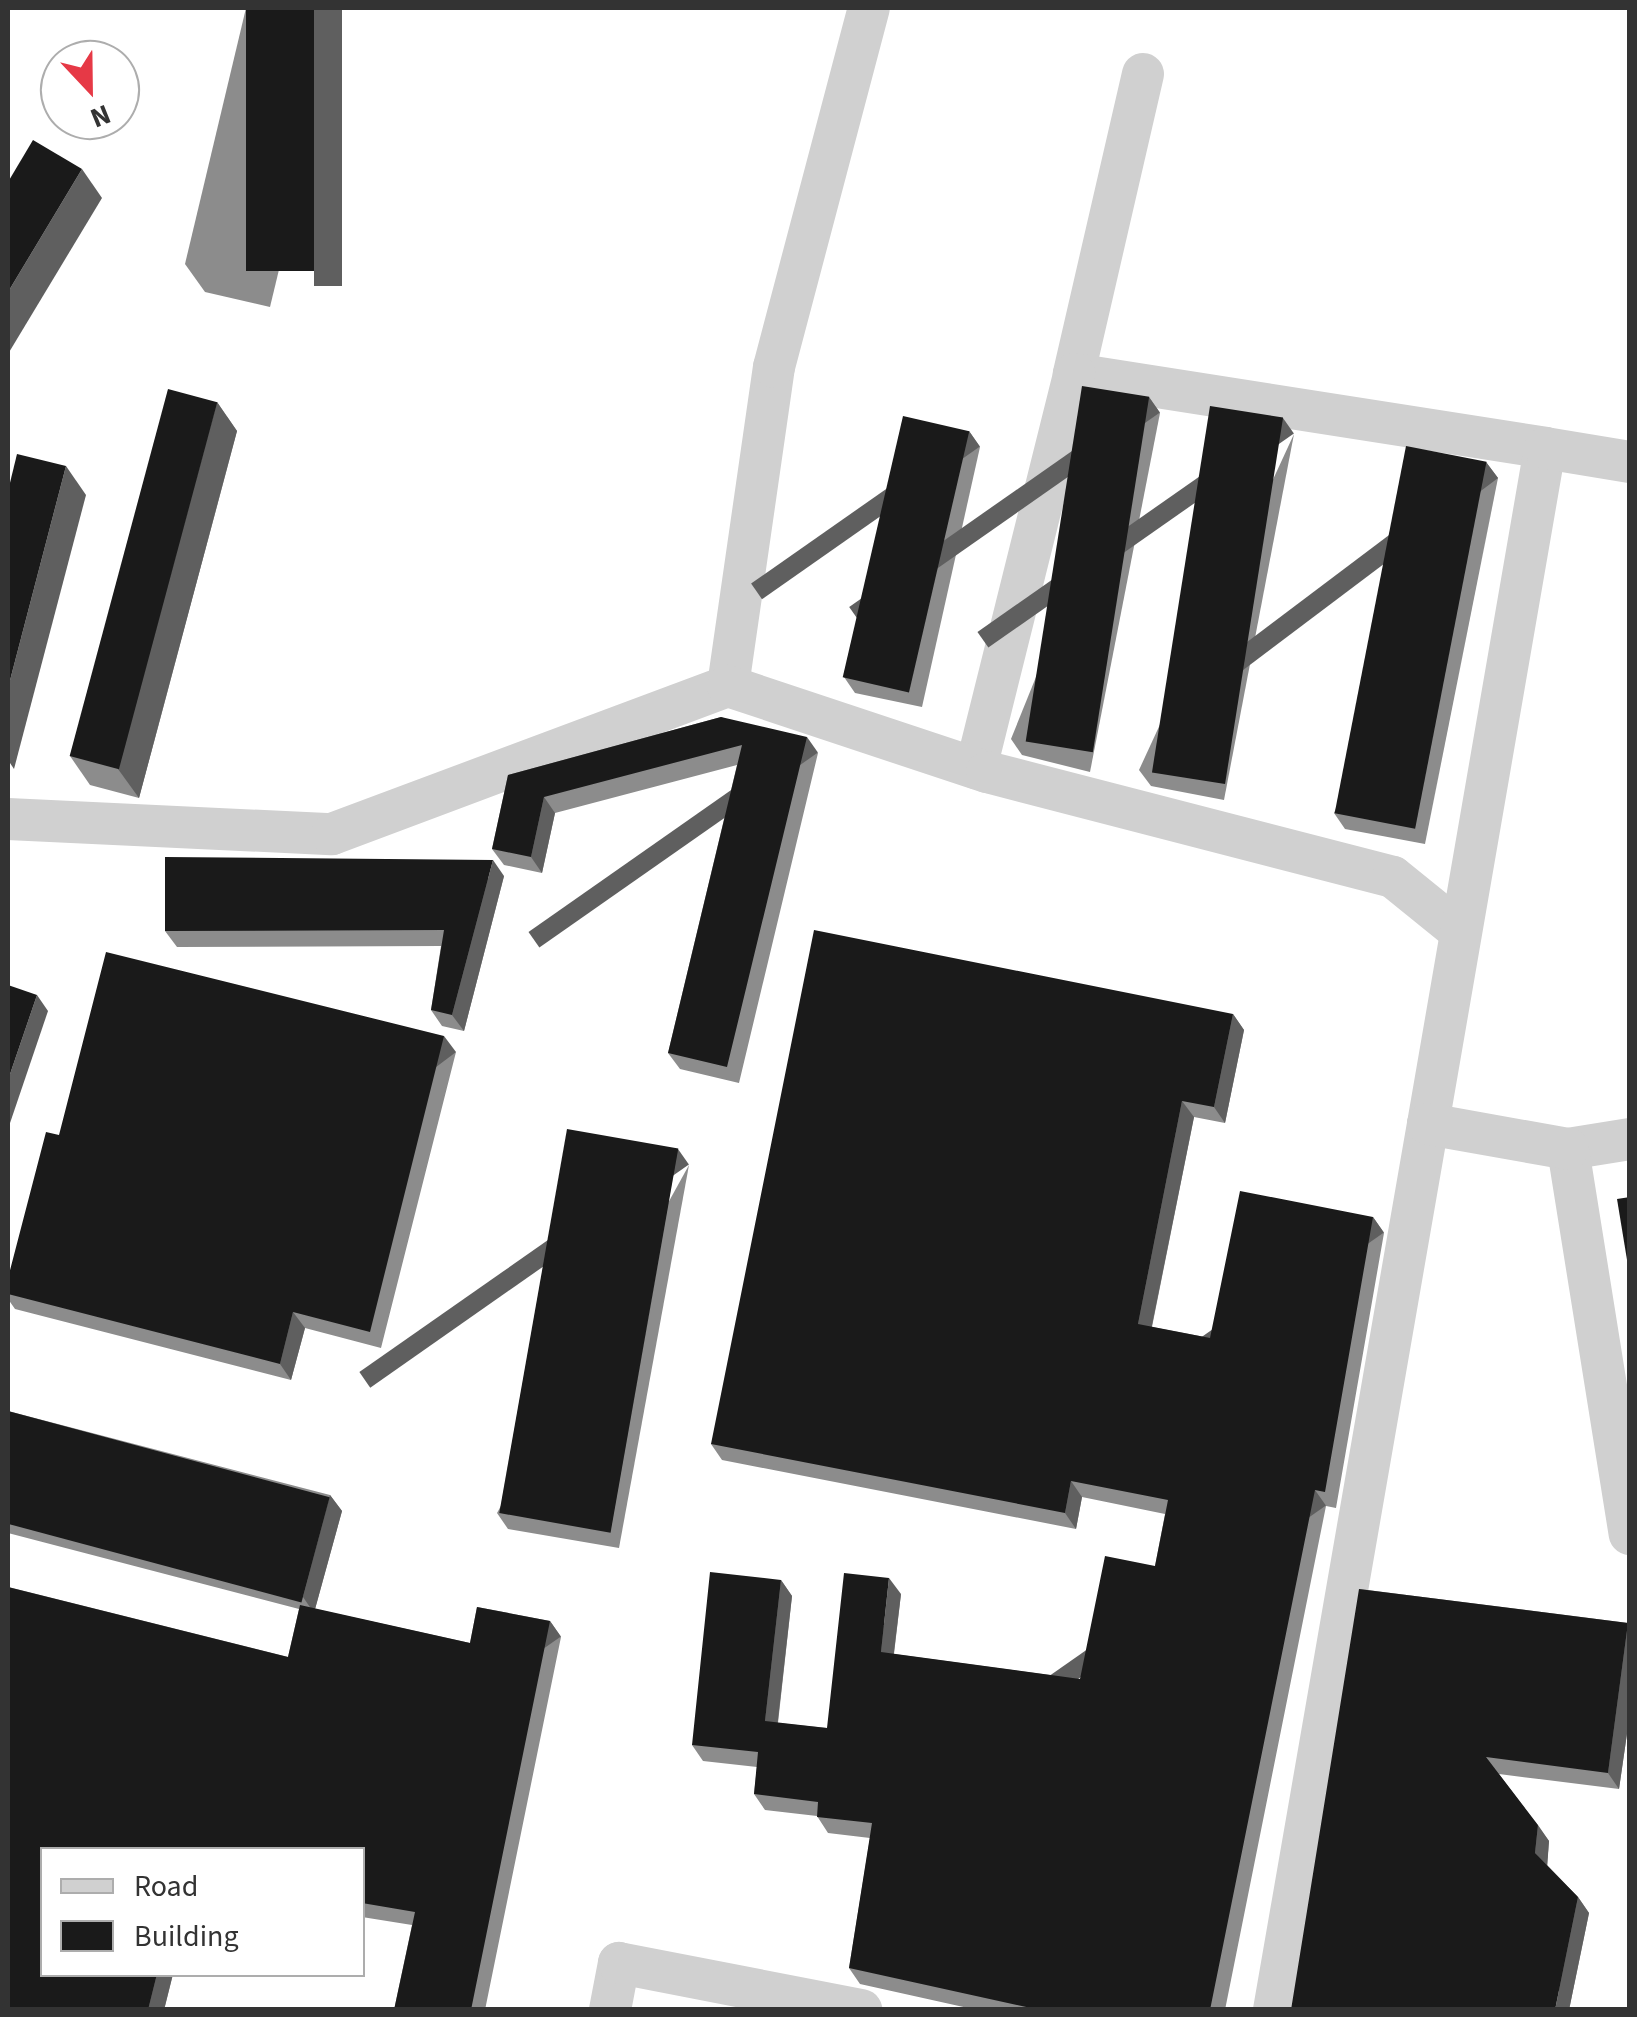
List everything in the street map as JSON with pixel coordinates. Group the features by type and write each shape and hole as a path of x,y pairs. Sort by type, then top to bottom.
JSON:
{"street":[{"path":"728,686 774,367 869,8"},
{"path":"976,768 1074,374 1143,74"},
{"path":"1074,374 1630,462"},
{"path":"1274,2010 1545,448"},
{"path":"8,819 332,834 728,686 976,768 1393,877 1461,932"},
{"path":"1428,1124 1568,1150 1630,1139"},
{"path":"1568,1150 1630,1534"},
{"path":"610,2010 619,1962 861,2010"}],"building":[{"path":"246,8 314,8 314,271 246,271"},
{"path":"33,140 82,169 8,292 8,182"},
{"path":"1082,386 1149,397 1093,752 1026,742"},
{"path":"168,389 217,402 119,769 70,756"},
{"path":"1210,406 1283,418 1225,784 1152,772"},
{"path":"903,416 969,431 909,692 843,677"},
{"path":"1406,446 1486,462 1415,829 1335,813"},
{"path":"17,454 66,466 8,688 8,491"},
{"path":"721,717 807,737 727,1067 668,1053 742,745 544,797 531,857 492,849 508,775"},
{"path":"165,857 493,860 452,1015 431,1010 444,930 165,931"},
{"path":"814,930 1233,1014 1214,1107 1182,1101 1138,1324 1210,1338 1240,1191 1373,1217 1325,1492 1315,1490 1210,2010 1040,2010 849,1968 872,1823 817,1817 818,1802 754,1794 758,1752 692,1745 710,1572 781,1580 765,1721 827,1728 844,1573 889,1578 881,1652 1080,1679 1105,1556 1155,1566 1168,1500 1071,1481 1065,1513 711,1444"},
{"path":"106,952 444,1036 370,1332 293,1312 280,1364 8,1294 8,1278 46,1132 59,1135"},
{"path":"8,985 37,995 8,1080"},
{"path":"567,1129 678,1149 611,1533 499,1513"},
{"path":"1630,1197 1630,1278 1617,1199"},
{"path":"8,1411 330,1497 301,1602 8,1524"},
{"path":"8,1587 288,1657 300,1605 470,1643 477,1607 550,1621 471,2010 394,2010 415,1912 365,1904 365,1847 40,1847 40,1977 156,1977 148,2010 8,2010"},
{"path":"1359,1589 1628,1623 1608,1773 1486,1757 1538,1825 1535,1853 1578,1897 1555,2010 1291,2010"}]}
